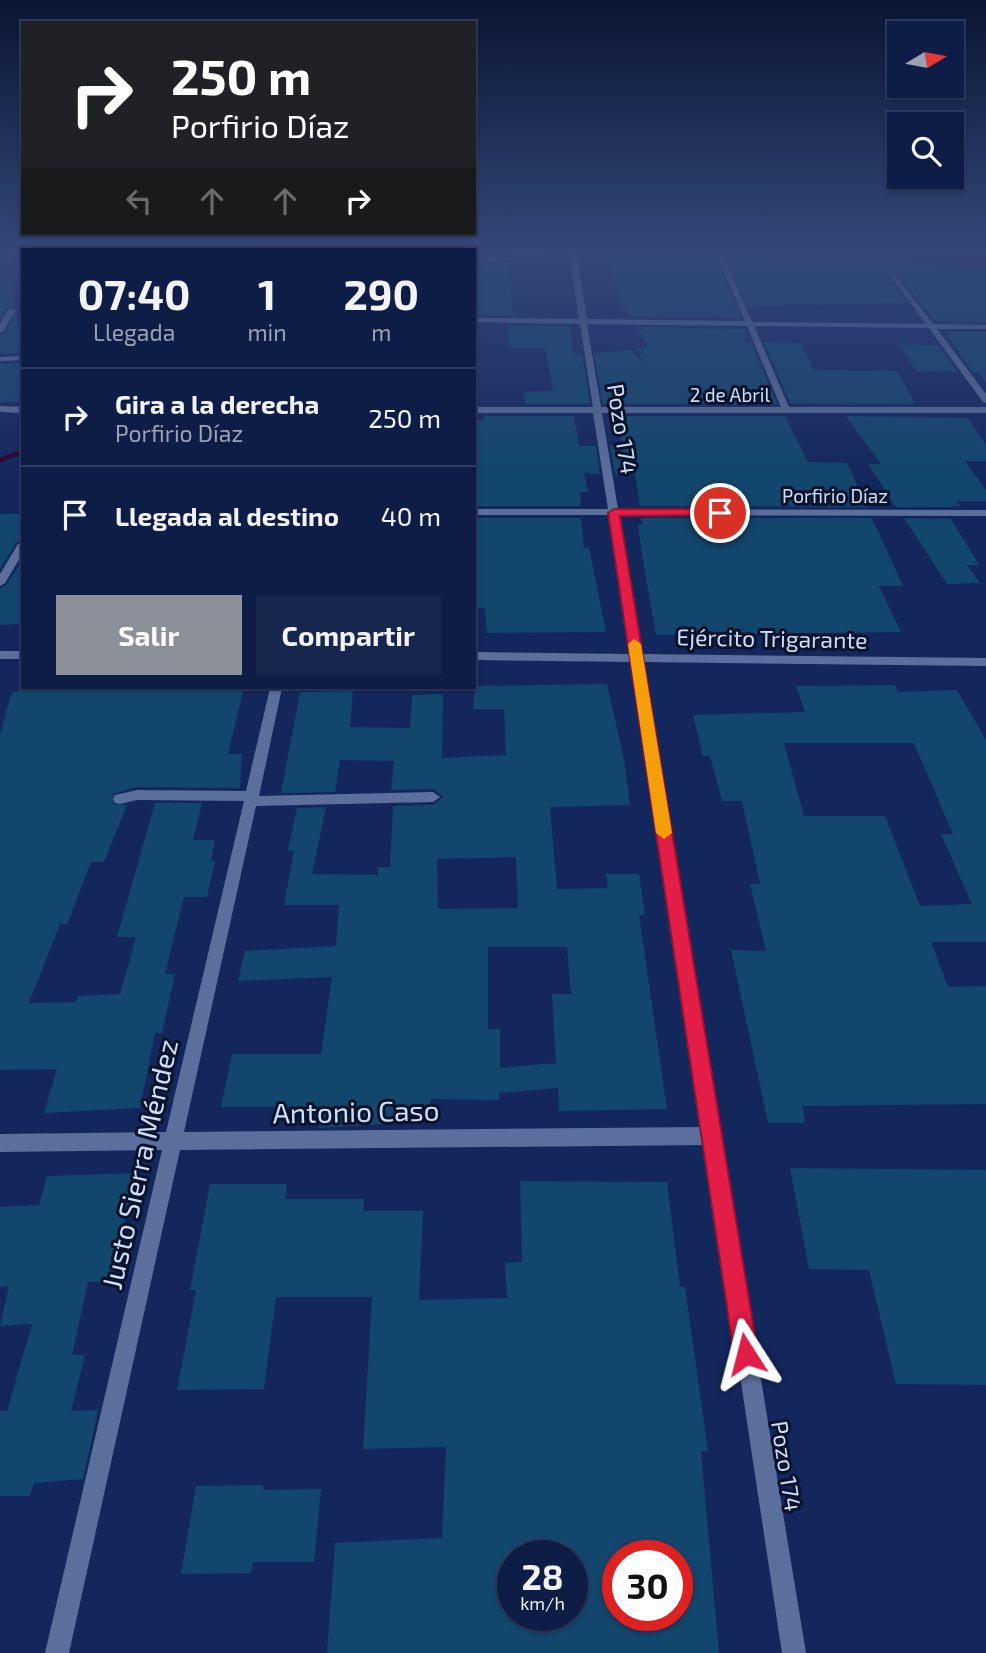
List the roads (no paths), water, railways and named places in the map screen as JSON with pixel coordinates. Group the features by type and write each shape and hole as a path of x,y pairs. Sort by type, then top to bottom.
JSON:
{"street":[{"name":"Pozo 174","path":"584,327 793,1653"},
{"path":"751,327 786,410"},
{"path":"931,327 986,400"},
{"path":"0,359 21,358"},
{"path":"0,410 21,410"},
{"name":"2 de Abril","path":"476,410 986,410"},
{"name":"Porfirio Díaz","path":"476,512 986,513"},
{"path":"0,583 21,547"},
{"path":"0,655 21,655"},
{"name":"Ejército Trigarante","path":"476,656 986,662"},
{"name":"Justo Sierra Méndez","path":"57,1653 276,689"},
{"path":"120,799 137,795 251,798 433,797"},
{"name":"Antonio Caso","path":"0,1143 712,1136"}],"waterway":[{"path":"0,460 21,453"}]}
